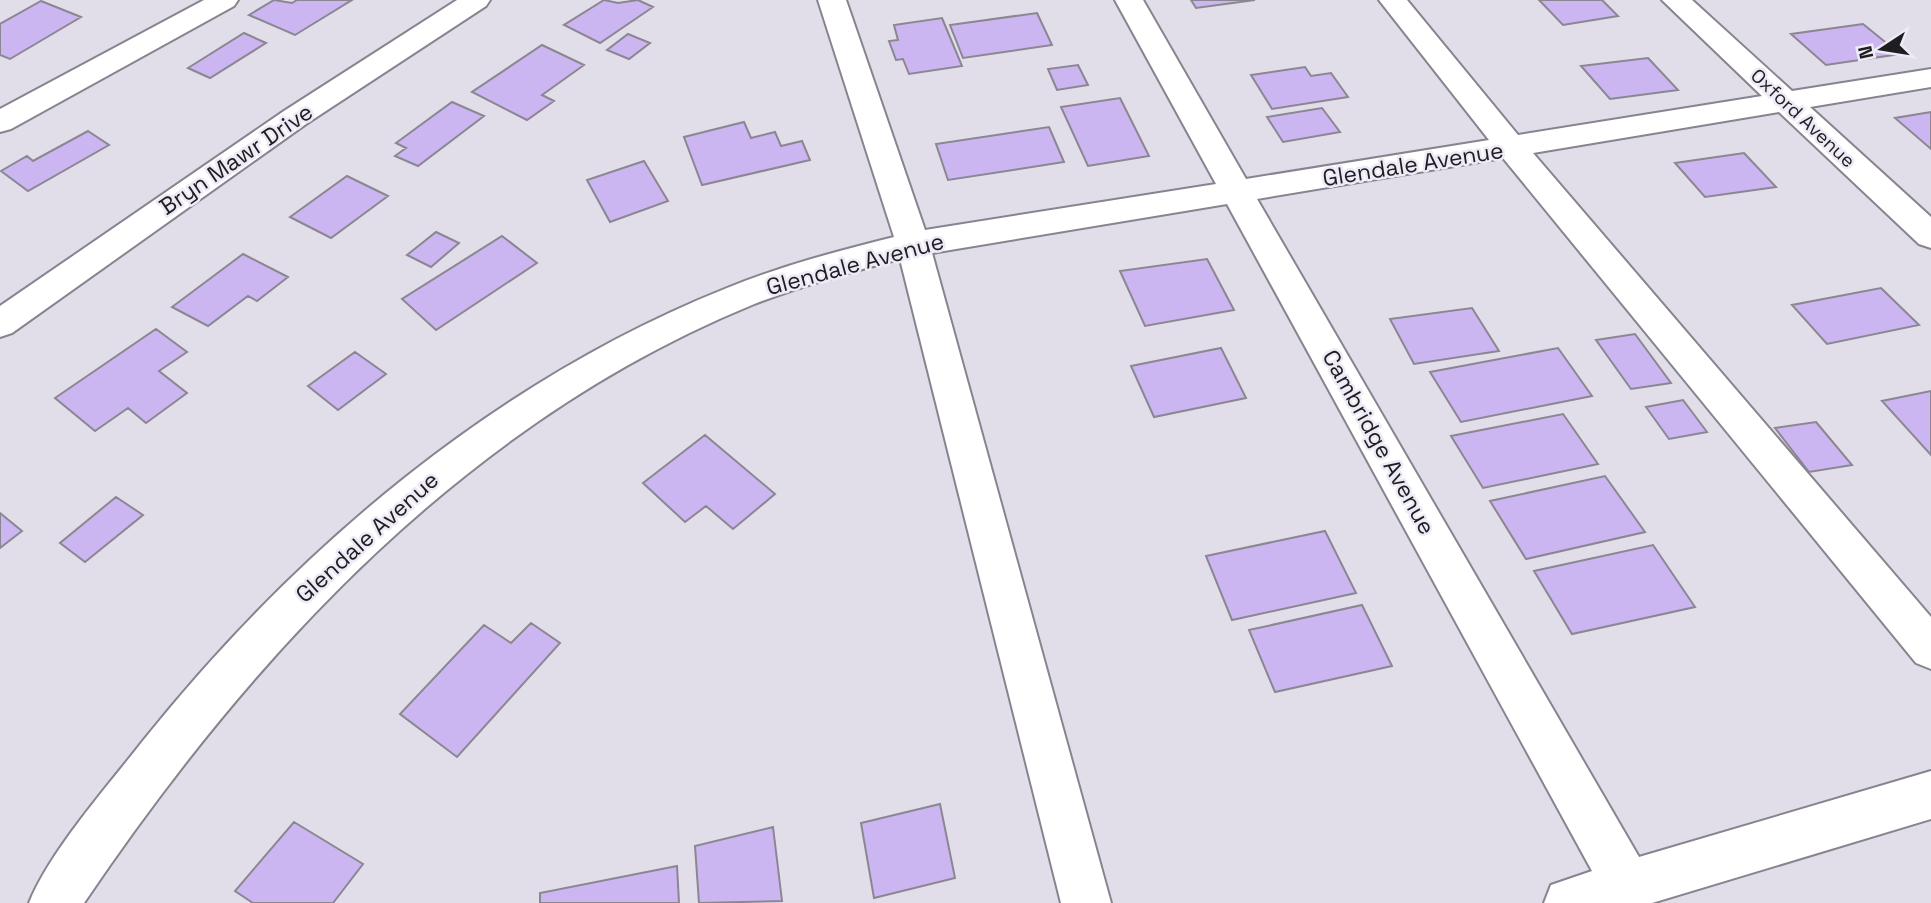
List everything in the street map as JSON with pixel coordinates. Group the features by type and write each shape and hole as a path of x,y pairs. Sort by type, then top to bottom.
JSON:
{"street":[{"path":"0,122 224,0"},
{"name":"Bryn Mawr Drive","path":"0,324 178,197 400,47 476,0"},
{"path":"832,0 914,244 1086,903"},
{"name":"Cambridge Avenue","path":"1129,0 1627,885"},
{"path":"1392,0 1512,148 1931,649"},
{"name":"Oxford Avenue","path":"1676,0 1931,236"},
{"name":"Glendale Avenue","path":"54,903 139,781 208,695 282,613 347,549 439,473 530,407 624,351 705,312 801,273 914,244 1931,78"},
{"path":"1569,903 1931,795"}],"building":[{"path":"274,0 292,3 297,0 352,0 295,35 249,15"},
{"path":"604,0 618,3 638,0 653,7 600,43 564,25"},
{"path":"1191,0 1255,0 1196,8"},
{"path":"1539,0 1602,0 1618,16 1563,25"},
{"path":"41,1 81,17 10,59 0,55 0,24"},
{"path":"1037,13 1052,45 963,58 950,25"},
{"path":"942,18 962,66 909,74 903,59 896,60 889,41 898,40 894,25"},
{"path":"1863,24 1900,54 1826,65 1791,34"},
{"path":"244,33 266,43 210,78 188,68"},
{"path":"628,34 650,43 629,59 607,50"},
{"path":"542,45 584,65 542,95 554,101 527,120 472,92"},
{"path":"1648,58 1678,90 1610,99 1581,66"},
{"path":"1078,65 1088,85 1057,90 1048,69"},
{"path":"1305,67 1311,76 1331,73 1348,97 1272,109 1251,75"},
{"path":"1120,98 1149,156 1088,166 1061,107"},
{"path":"452,102 484,116 418,166 395,156 406,148 396,143"},
{"path":"1322,108 1340,132 1283,142 1267,117"},
{"path":"1931,112 1931,149 1895,118"},
{"path":"744,122 751,138 775,132 781,146 802,141 810,160 702,185 684,137"},
{"path":"1049,127 1064,162 948,180 936,144"},
{"path":"88,131 109,145 28,191 1,171 27,156 33,161"},
{"path":"1744,153 1776,187 1705,197 1675,163"},
{"path":"644,161 668,201 610,222 587,180"},
{"path":"347,176 388,196 331,238 290,217"},
{"path":"436,232 459,243 431,267 407,255"},
{"path":"502,236 537,263 436,330 402,299"},
{"path":"243,254 288,277 257,301 248,296 208,326 172,307"},
{"path":"1207,259 1234,310 1145,326 1120,271"},
{"path":"1881,288 1919,325 1827,344 1792,305"},
{"path":"1472,308 1499,351 1414,364 1390,319"},
{"path":"156,329 187,352 159,371 187,393 146,423 128,408 95,431 55,398"},
{"path":"1635,334 1671,383 1631,389 1596,340"},
{"path":"1221,348 1246,398 1154,417 1131,366"},
{"path":"1558,348 1592,396 1461,422 1430,372"},
{"path":"355,352 386,374 338,410 308,386"},
{"path":"1931,391 1931,455 1882,401"},
{"path":"1683,400 1707,432 1669,439 1646,407"},
{"path":"1563,414 1598,464 1483,488 1451,436"},
{"path":"1816,422 1852,465 1809,472 1775,428"},
{"path":"705,435 775,494 733,529 706,506 685,522 643,483"},
{"path":"1605,476 1645,532 1526,559 1490,501"},
{"path":"116,497 143,515 85,562 60,543"},
{"path":"0,513 22,531 0,548"},
{"path":"1325,531 1356,593 1232,620 1206,556"},
{"path":"1653,545 1695,607 1572,634 1534,571"},
{"path":"1362,605 1392,666 1275,692 1249,630"},
{"path":"531,623 560,643 457,757 400,714 484,625 511,643"},
{"path":"940,804 955,878 874,898 861,823"},
{"path":"294,822 363,864 333,903 253,903 235,891"},
{"path":"773,827 782,901 699,903 695,846"},
{"path":"677,866 679,903 540,903 540,893"}]}
